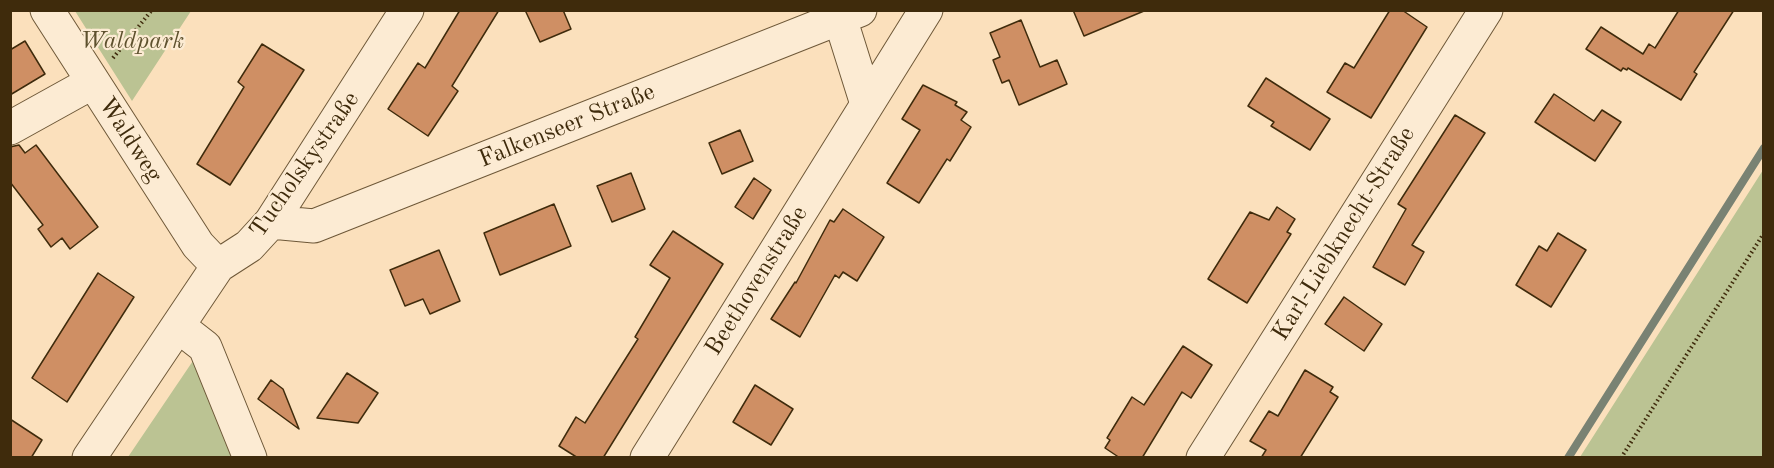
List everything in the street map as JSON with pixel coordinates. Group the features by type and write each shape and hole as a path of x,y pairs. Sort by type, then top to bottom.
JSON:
{"street":[{"name":"Waldweg","path":"47,10 198,245 218,266"},
{"name":"Tucholskystraße","path":"89,458 218,266 249,246 271,222 407,10"},
{"name":"Beethovenstraße","path":"647,458 926,10"},
{"name":"Karl-Liebknecht-Straße","path":"1203,458 1486,10"},
{"path":"850,14 867,104"},
{"name":"Falkenseer Straße","path":"271,222 314,226 850,14"},
{"path":"10,128 93,82"},
{"path":"178,326 205,347 250,458"}],"path":[{"path":"93,82 152,10"},
{"path":"1621,458 1764,233"}],"green space":[{"name":"Waldpark","path":"75,11 191,11 132,101"},
{"path":"1763,170 1763,457 1580,457"},
{"path":"203,346 249,457 128,457"}],"building":[{"path":"460,10 499,10 452,86 458,91 428,136 388,109 418,63 425,68"},
{"path":"525,10 563,10 571,29 540,42"},
{"path":"1073,10 1144,10 1144,11 1084,36"},
{"path":"1390,10 1402,10 1427,27 1371,118 1327,92 1345,63 1354,68"},
{"path":"1679,10 1734,10 1694,72 1697,74 1681,100 1628,68 1627,70 1623,68 1621,71 1586,49 1601,27 1643,54 1649,44 1655,48"},
{"path":"1021,20 1040,67 1057,60 1067,84 1019,105 1009,80 1002,83 993,60 1000,57 990,33"},
{"path":"25,41 45,74 10,95 10,50"},
{"path":"262,44 304,70 230,185 197,164 244,87 238,82"},
{"path":"1266,78 1330,119 1310,150 1271,126 1274,122 1248,106"},
{"path":"923,85 957,102 955,105 967,112 961,120 971,127 950,161 947,159 919,203 887,183 920,130 902,119"},
{"path":"1554,94 1594,121 1602,110 1621,122 1595,161 1535,122"},
{"path":"1455,115 1485,133 1412,245 1424,252 1405,285 1373,267 1406,209 1398,204"},
{"path":"740,130 753,161 722,174 709,143"},
{"path":"19,145 25,153 36,145 98,227 70,249 62,238 51,247 38,229 43,225 10,182 10,147"},
{"path":"631,173 645,209 612,222 597,186"},
{"path":"754,178 771,190 753,219 735,207"},
{"path":"554,204 571,246 500,275 484,233"},
{"path":"1277,207 1295,219 1287,232 1291,234 1247,303 1208,279 1250,212 1269,220"},
{"path":"843,209 884,237 857,281 843,272 839,278 835,275 800,337 771,319 796,283 830,220 834,222"},
{"path":"673,231 723,264 603,458 578,458 559,446 576,417 585,423 638,339 635,337 670,278 650,265"},
{"path":"1558,233 1586,250 1551,307 1516,285 1539,246 1547,251"},
{"path":"439,250 460,301 430,314 423,299 405,306 390,270"},
{"path":"98,273 134,297 67,402 32,378"},
{"path":"1344,297 1382,324 1364,351 1325,324"},
{"path":"1183,346 1212,365 1191,398 1182,392 1142,458 1120,458 1105,448 1110,440 1107,438 1132,397 1144,405"},
{"path":"1305,370 1333,387 1330,392 1338,397 1300,458 1261,458 1266,450 1250,441 1269,411 1278,416"},
{"path":"347,373 378,393 358,423 317,418"},
{"path":"271,380 283,389 299,429 258,399"},
{"path":"755,385 793,409 771,445 733,422"},
{"path":"10,419 42,440 31,458 10,458"}],"waterway":[{"path":"1568,458 1764,148"}]}
